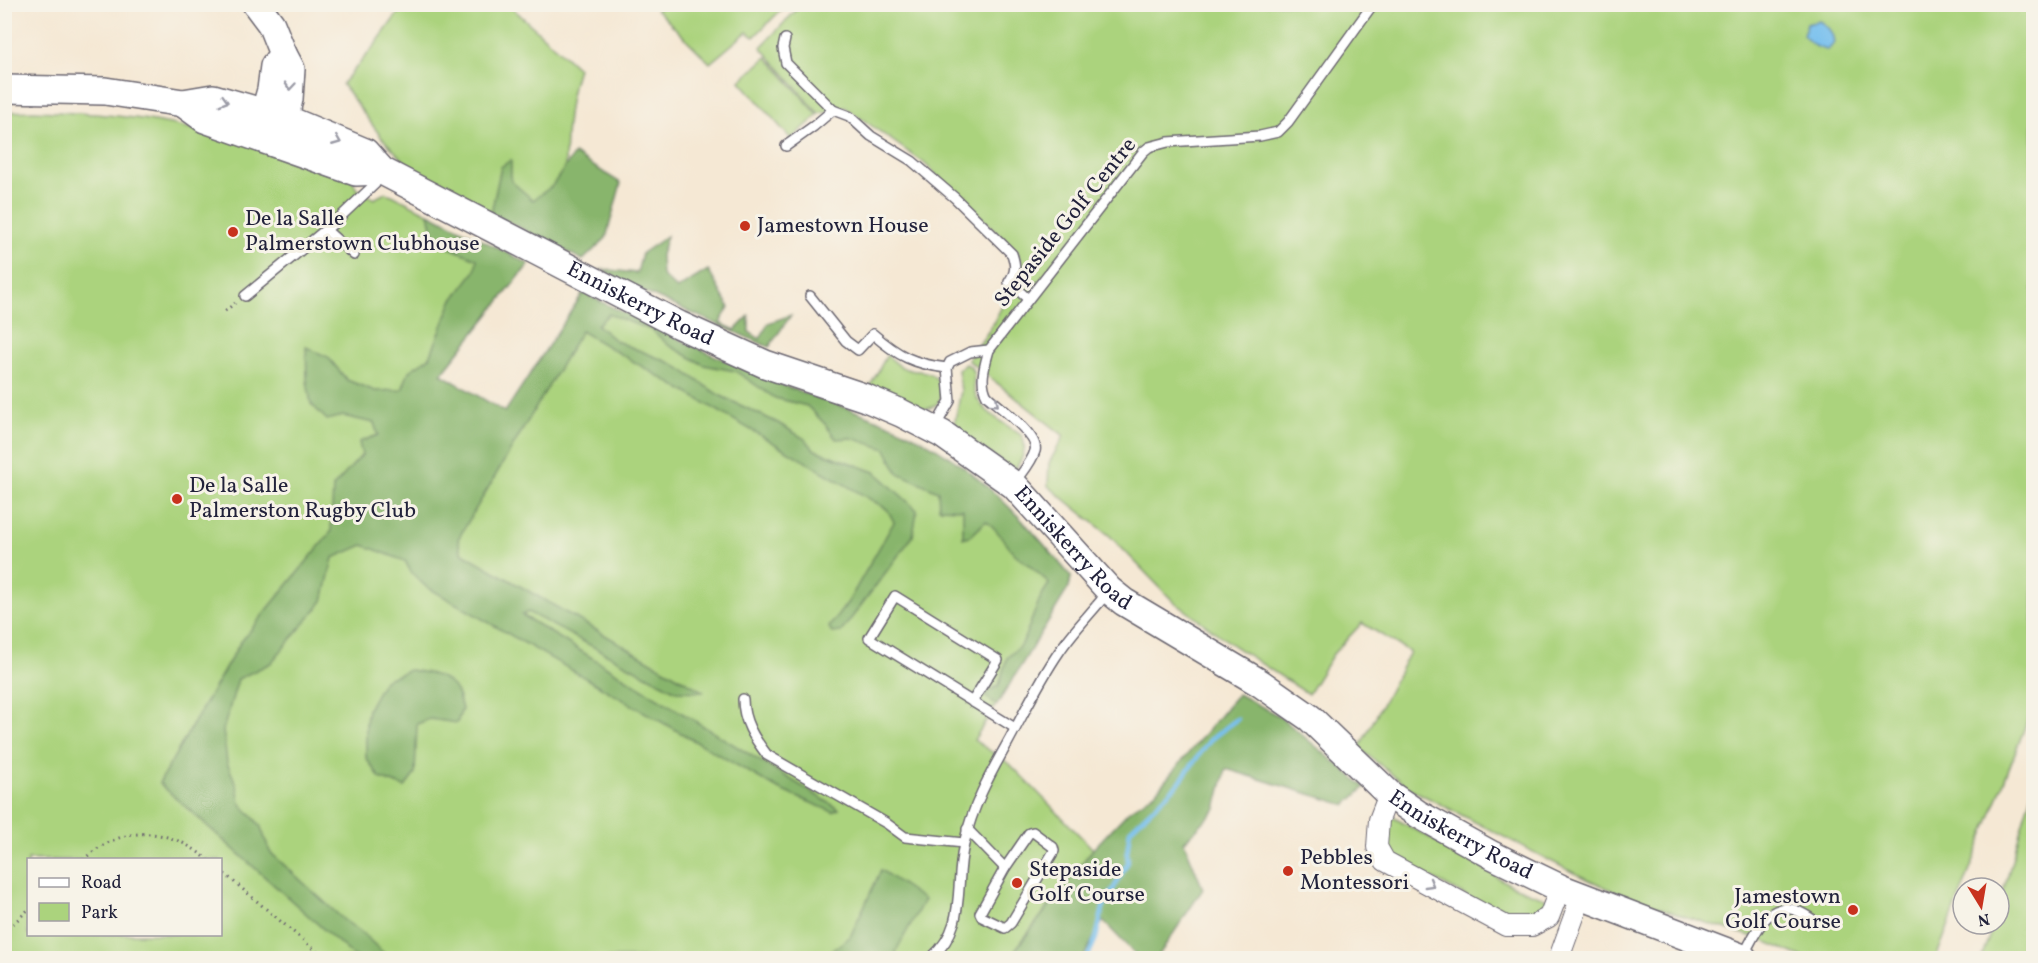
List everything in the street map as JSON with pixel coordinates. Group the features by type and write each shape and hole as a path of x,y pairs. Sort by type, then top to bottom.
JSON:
{"main road":[{"path":"256,4 271,24 291,69 272,129"},
{"name":"Enniskerry Road","path":"4,89 105,91 183,103 205,119 272,129 356,172 382,171 679,325 765,364 866,398 901,413 942,434 1014,485 1109,590 1124,602 1260,683 1310,718 1389,794 1418,814 1492,855 1570,893 1743,958"}],"street":[{"path":"1389,794 1379,820 1377,847 1385,861 1506,926 1532,926 1549,917 1570,893"},
{"path":"1559,958 1570,893"}],"lane":[{"name":"Stepaside Golf Centre","path":"989,350 1143,152 1149,147 1168,142 1260,136 1278,132 1288,123 1373,4"},
{"path":"785,39 783,48 786,63 833,110 849,116 872,136 912,161 955,198 1012,254 1016,265 1009,282 1028,299"},
{"path":"786,146 833,110"},
{"path":"245,296 326,230 375,184 382,171"},
{"path":"326,230 354,255"},
{"path":"810,296 846,341 858,350 873,334 893,351 932,366 947,368"},
{"path":"933,430 950,401 947,368 950,362 970,352 989,350 984,368 984,389 987,396 1031,436 1036,445 1034,454 1014,485"},
{"path":"931,958 944,948 953,927 959,904 964,843 982,787 1060,651 1109,590"},
{"path":"972,702 998,660 895,596 869,638 972,702 1015,728"},
{"path":"743,699 743,713 756,740 767,755 885,823 905,837 964,843"},
{"path":"967,829 1005,868"},
{"path":"1033,832 1053,847 1054,851 1011,923 1005,928 982,917 980,913 1005,868 1029,834 1033,832"},
{"path":"1743,958 1762,922 1771,913 1783,909 1794,910 1812,919"}],"path":[{"path":"85,858 96,847 128,834 159,834 193,847 206,858"},
{"path":"222,872 324,958"},
{"path":"4,932 27,911"}],"green space":[{"path":"661,4 786,5 754,37 747,32 710,63 656,9"},
{"path":"802,4 2033,5 2033,706 1968,876 1951,876 1951,919 1936,958 1805,958 1754,937 1680,915 1607,888 1409,788 1359,748 1410,652 1362,623 1333,654 1308,694 1234,646 1173,601 1110,536 1048,486 1049,463 1064,436 968,360 990,329 1023,266 1017,251 924,163 845,107 819,114 761,47"},
{"path":"404,5 509,5 578,68 567,121 565,212 504,220 434,183 411,168 382,138 342,84 375,45"},
{"path":"767,57 818,115 791,139 740,81"},
{"path":"35,111 124,117 179,126 229,139 352,179 357,189 374,199 385,193 392,195 529,264 368,466 405,561 413,566 583,293 752,373 886,423 928,443 966,469 999,497 1071,577 1069,587 974,740 1010,764 1093,849 1009,958 5,958 4,112"},
{"path":"574,154 621,183 606,238 583,260 491,213 501,167 511,160 511,181 533,200 552,186"},
{"path":"429,213 529,264 441,374 505,412 583,293 752,373 908,433 948,456 982,482 1029,528 1071,577 1069,587 997,705 983,695 999,685 1007,658 1022,644 1041,596 1049,584 1015,554 995,529 986,521 972,535 963,538 963,509 939,508 938,491 898,473 886,449 852,438 836,439 807,406 775,398 735,371 704,365 668,345 653,331 609,314 597,325 616,341 673,364 719,395 778,423 805,439 815,450 875,472 917,510 913,536 841,632 832,633 829,627 848,602 894,522 887,509 581,331 458,539 461,552 704,692 676,691 528,612 522,615 839,809 833,812 780,790 425,586 411,572 405,561 363,545 333,558 323,601 271,663 238,679 223,730 227,763 237,786 240,803 260,825 270,852 389,958 356,958 159,783 240,643 331,532 333,487 362,455 359,442 378,435 374,423 343,416 327,420 311,404 307,381 306,347 328,357 347,380 375,391 402,390 409,371 430,357 452,301 475,271 477,259 435,242"},
{"path":"667,236 661,255 662,275 677,289 708,270 729,307 720,323 735,330 749,316 749,332 760,339 768,323 791,315 769,347 644,292 600,269 637,273 642,253"},
{"path":"887,355 904,368 927,372 937,380 942,391 941,397 934,406 921,408 870,386"},
{"path":"965,364 970,366 973,373 976,397 981,404 993,416 1022,436 1024,450 1015,470 953,430 961,391 958,370"},
{"path":"409,670 435,675 447,681 457,693 462,709 457,723 430,719 417,724 415,774 405,787 380,778 366,758 366,723 368,709 384,680"},
{"path":"1238,694 1279,716 1365,787 1346,805 1226,769 1216,809 1184,842 1203,889 1157,958 1139,958 1103,921 1083,958 1009,958 1093,849 1129,811 1155,793"},
{"path":"2033,787 2033,958 1981,958 1989,936 2011,936 2011,876 2008,876"},
{"path":"1387,814 1510,885 1552,901 1542,916 1523,919 1496,912 1386,854"},
{"path":"881,870 924,900 896,951 898,958 821,958 850,937"}],"water":[{"path":"1819,21 1827,27 1832,36 1834,43 1828,50 1814,45 1803,35 1807,24"}],"waterway":[{"path":"1087,958 1096,938 1103,908 1128,862 1130,830 1178,784 1210,740 1237,719"}],"place":[{"name":"Jamestown House","path":"745,226"},
{"name":"De la Salle Palmerstown Clubhouse","path":"233,232"},
{"name":"De la Salle Palmerston Rugby Club","path":"177,499"},
{"name":"Pebbles Montessori","path":"1288,871"},
{"name":"Stepaside Golf Course","path":"1017,883"},
{"name":"Jamestown Golf Course","path":"1853,910"}]}
